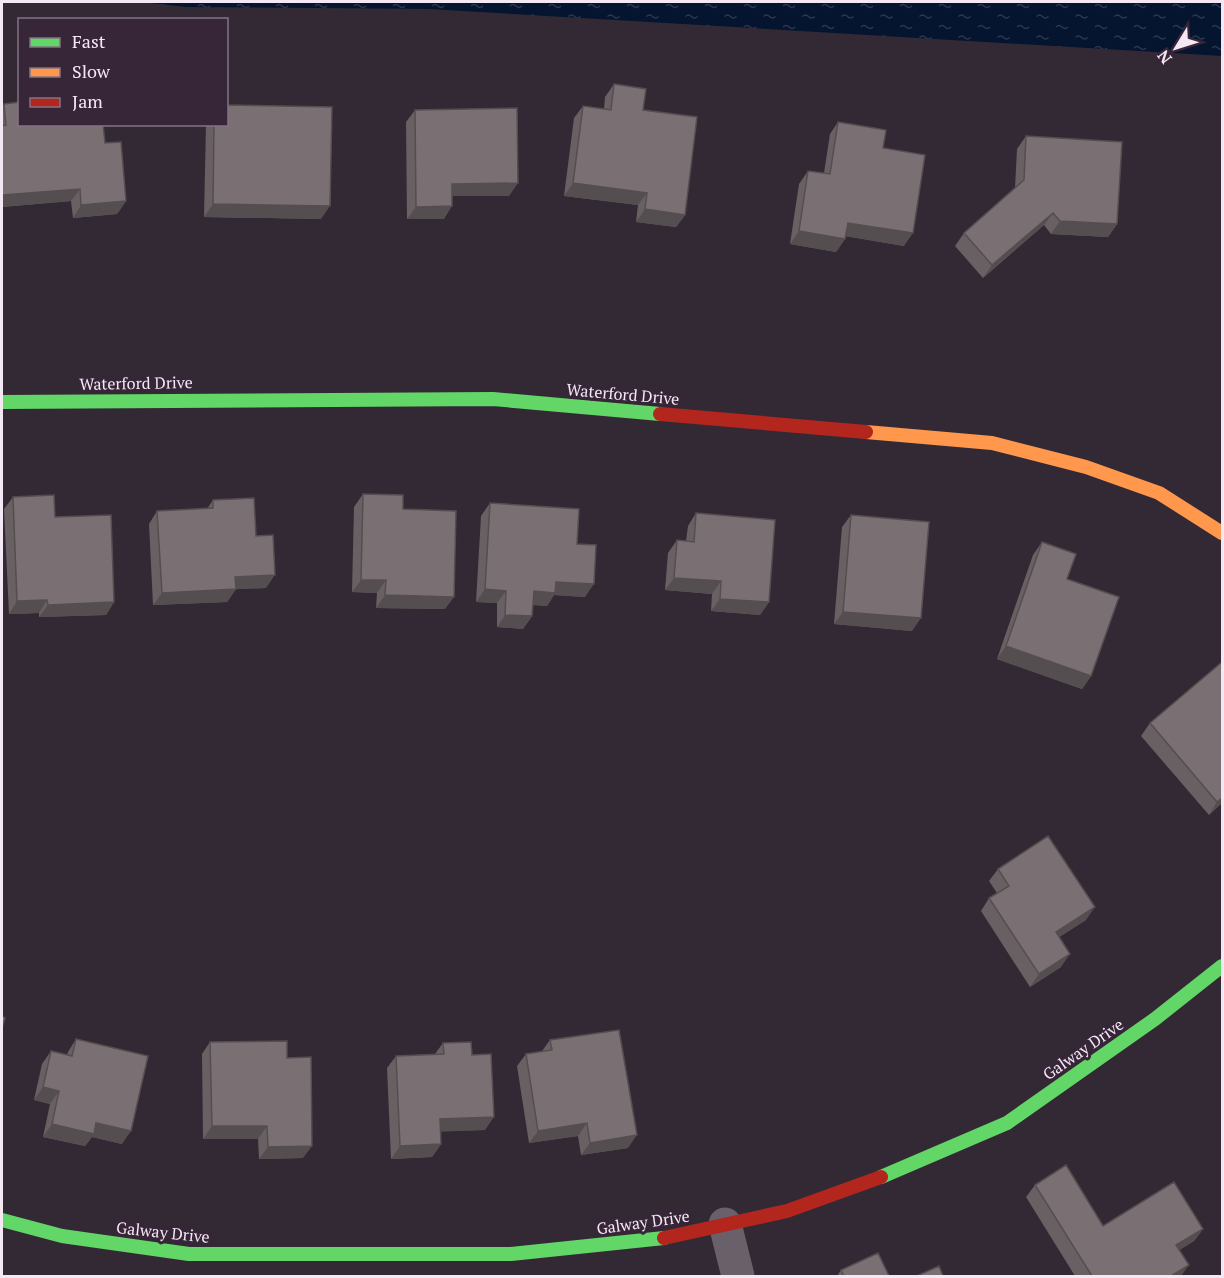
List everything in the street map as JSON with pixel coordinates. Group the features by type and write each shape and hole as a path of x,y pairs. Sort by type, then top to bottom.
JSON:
{"street":[{"name":"Waterford Drive","path":"2,402 493,399 992,444 1086,466 1159,493 1222,533"},
{"name":"Galway Drive","path":"2,1220 62,1236 189,1254 511,1254 656,1240 787,1211 894,1173 1007,1124 1155,1019 1222,966"},
{"path":"725,1224 738,1276"}],"water":[{"path":"141,2 1222,2 1222,56 429,9 186,7"}],"building":[{"path":"614,84 646,89 643,110 697,117 685,215 645,209 647,193 573,183 583,106 611,110"},
{"path":"18,102 18,126 103,126 105,143 121,142 126,201 81,205 80,189 2,195 2,126 6,125 4,104"},
{"path":"228,105 332,107 330,206 213,204 214,126 228,126"},
{"path":"517,108 518,183 452,184 452,206 416,207 415,110"},
{"path":"838,122 886,130 883,148 925,155 913,233 848,223 845,239 799,231 808,171 830,174"},
{"path":"1026,136 1122,142 1117,224 1060,221 1053,213 992,265 964,233 1024,180"},
{"path":"363,494 403,495 403,509 456,511 454,597 385,595 386,580 361,580"},
{"path":"54,495 55,517 111,515 114,602 48,605 47,600 17,601 13,497"},
{"path":"254,498 256,536 273,535 275,575 235,577 236,589 162,593 157,511 213,508 213,500"},
{"path":"490,503 579,509 577,544 596,545 594,584 556,582 555,593 534,591 532,616 505,615 506,591 485,589"},
{"path":"696,513 775,520 769,602 720,599 721,581 674,578 677,540 694,542"},
{"path":"851,515 929,522 921,618 843,612"},
{"path":"1042,542 1076,554 1067,579 1119,597 1091,676 1006,646"},
{"path":"1222,662 1222,798 1217,802 1150,723"},
{"path":"1048,836 1095,907 1056,932 1070,954 1039,974 989,898 1009,886 998,869"},
{"path":"619,1030 637,1135 590,1143 587,1123 538,1131 526,1054 552,1050 550,1040"},
{"path":"76,1039 148,1056 131,1131 96,1123 94,1134 52,1124 59,1091 43,1087 51,1051 72,1056"},
{"path":"287,1041 287,1058 311,1057 312,1146 268,1147 267,1126 212,1126 210,1042"},
{"path":"471,1042 472,1055 491,1054 494,1117 440,1119 441,1144 400,1146 396,1056 444,1054 443,1043"},
{"path":"1066,1165 1103,1226 1174,1182 1203,1229 1176,1245 1189,1265 1171,1276 1092,1276 1035,1185"},
{"path":"878,1253 889,1276 844,1276 841,1270"},
{"path":"939,1266 943,1276 917,1276"}],"traffic: fast":[{"path":"2,402 493,399 660,414"},
{"path":"881,1177 1007,1123 1155,1019 1222,966"},
{"path":"2,1220 62,1236 189,1254 511,1254 664,1238"}],"traffic: slow":[{"path":"866,432 992,443 1086,467 1159,493 1222,533"}],"traffic: jam":[{"path":"660,414 866,432"},
{"path":"664,1238 787,1211 881,1177"}]}
